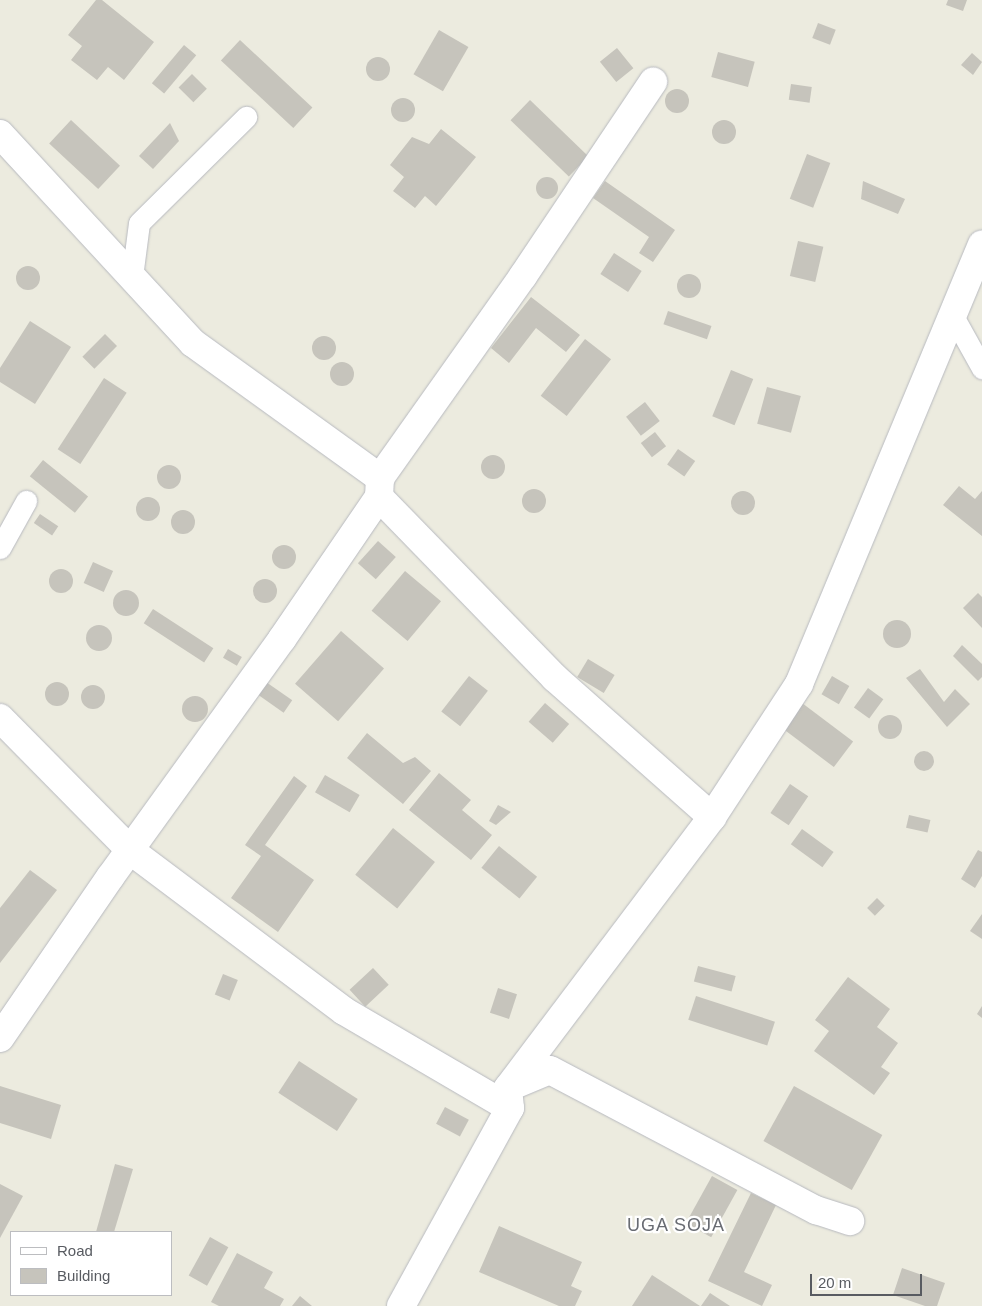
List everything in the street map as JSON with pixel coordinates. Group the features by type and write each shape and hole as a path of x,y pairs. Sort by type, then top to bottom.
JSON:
{"street":[{"path":"0,1038 111,876 131,851 282,639 380,487 653,82"},
{"path":"0,134 193,344 380,487 554,678 712,817"},
{"path":"401,1306 509,1098 712,817 799,684 982,245"},
{"path":"0,718 131,851 344,1011 509,1098"},
{"path":"509,1098 550,1070 816,1210 850,1221"}],"lane":[{"path":"132,277 139,223 246,117"},
{"path":"953,316 982,368"},
{"path":"0,548 26,501"}],"building":[{"path":"96,0 102,0 154,42 124,80 108,67 97,80 71,60 82,46 68,35"},
{"path":"948,0 967,0 963,11 946,5"},
{"path":"818,23 836,30 830,45 812,38"},
{"path":"439,30 468,47 443,91 414,74"},
{"path":"240,40 312,108 293,128 221,60"},
{"path":"184,45 196,55 164,94 152,83"},
{"path":"617,48 633,68 616,82 600,62"},
{"path":"718,52 755,62 748,87 711,77"},
{"path":"972,53 982,62 973,75 961,65"},
{"path":"378,57 383,58 389,64 389,74 383,80 378,81 373,80 367,74 366,69 367,64 373,58"},
{"path":"192,74 207,89 193,102 179,87"},
{"path":"791,84 812,87 810,103 789,100"},
{"path":"677,89 682,90 688,96 688,106 682,112 677,113 672,112 666,106 665,101 666,96 672,90"},
{"path":"403,98 408,99 414,105 414,115 408,121 403,122 398,121 392,115 391,110 392,105 398,99"},
{"path":"530,100 588,156 569,176 511,120"},
{"path":"71,120 120,166 98,189 49,143"},
{"path":"724,120 729,121 735,127 735,137 729,143 724,144 719,143 713,137 712,132 713,127 719,121"},
{"path":"170,123 179,141 153,169 139,156"},
{"path":"441,129 476,157 436,206 425,196 415,208 393,191 404,177 390,165 412,137 429,144"},
{"path":"807,154 830,163 813,208 790,199"},
{"path":"543,177 551,177 558,184 558,192 551,199 543,199 536,192 536,184"},
{"path":"605,181 675,230 653,262 639,253 649,237 593,198"},
{"path":"863,181 905,199 898,214 861,199"},
{"path":"798,241 823,247 815,282 790,276"},
{"path":"614,253 642,271 628,292 600,274"},
{"path":"28,266 33,267 39,273 39,283 33,289 28,290 23,289 17,283 16,278 17,273 23,267"},
{"path":"689,274 694,275 700,281 700,291 694,297 689,298 684,297 678,291 677,286 678,281 684,275"},
{"path":"531,297 580,335 566,352 536,328 509,363 491,348"},
{"path":"668,311 711,326 707,339 663,324"},
{"path":"30,321 71,347 35,404 0,382 0,368"},
{"path":"105,334 117,346 94,369 82,357"},
{"path":"324,336 332,340 336,348 332,356 324,360 316,356 312,348 316,340"},
{"path":"585,339 611,359 567,416 541,396"},
{"path":"342,362 347,363 353,369 353,379 347,385 342,386 337,385 331,379 330,374 331,369 337,363"},
{"path":"731,370 753,379 735,425 712,416"},
{"path":"104,378 127,393 80,464 58,449"},
{"path":"767,387 801,396 791,433 757,424"},
{"path":"645,402 660,421 641,436 626,417"},
{"path":"655,432 666,446 652,457 641,443"},
{"path":"678,449 695,461 684,477 667,465"},
{"path":"493,455 498,456 504,462 504,472 498,478 493,479 488,478 482,472 481,467 482,462 488,456"},
{"path":"43,460 88,497 75,513 30,476"},
{"path":"169,465 174,466 180,472 180,482 174,488 169,489 164,488 158,482 157,477 158,472 164,466"},
{"path":"959,486 975,499 982,491 982,536 943,505"},
{"path":"534,489 539,490 545,496 545,506 539,512 534,513 529,512 523,506 522,501 523,496 529,490"},
{"path":"743,491 748,492 754,498 754,508 748,514 743,515 738,514 732,508 731,503 732,498 738,492"},
{"path":"148,497 153,498 159,504 159,514 153,520 148,521 143,520 137,514 136,509 137,504 143,498"},
{"path":"183,510 188,511 194,517 194,527 188,533 183,534 178,533 172,527 171,522 172,517 178,511"},
{"path":"40,514 58,526 52,535 34,523"},
{"path":"378,541 396,557 376,579 358,563"},
{"path":"284,545 289,546 295,552 295,562 289,568 284,569 279,568 273,562 272,557 273,552 279,546"},
{"path":"93,562 113,571 104,592 84,583"},
{"path":"61,569 66,570 72,576 72,586 66,592 61,593 56,592 50,586 49,581 50,576 56,570"},
{"path":"405,571 441,601 408,641 372,611"},
{"path":"265,579 270,580 276,586 276,596 270,602 265,603 260,602 254,596 253,591 254,586 260,580"},
{"path":"126,590 135,594 139,603 135,612 126,616 117,612 113,603 117,594"},
{"path":"978,593 982,597 982,628 963,608"},
{"path":"153,609 213,648 204,662 144,623"},
{"path":"897,620 907,624 911,634 907,644 897,648 887,644 883,634 887,624"},
{"path":"99,625 108,629 112,638 108,647 99,651 90,647 86,638 90,629"},
{"path":"341,631 384,668 338,721 295,684"},
{"path":"962,645 982,664 982,677 978,681 953,656"},
{"path":"228,649 242,657 237,666 223,658"},
{"path":"588,659 615,675 604,693 577,677"},
{"path":"920,669 944,702 955,689 970,704 947,727 906,678"},
{"path":"469,676 488,691 460,726 441,711"},
{"path":"832,676 849,686 839,704 822,694"},
{"path":"57,682 62,683 68,689 68,699 62,705 57,706 52,705 46,699 45,694 46,689 52,683"},
{"path":"266,682 292,700 284,713 257,694"},
{"path":"93,685 98,686 104,692 104,702 98,708 93,709 88,708 82,702 81,697 82,692 88,686"},
{"path":"868,688 883,699 869,719 854,707"},
{"path":"195,696 204,700 208,709 204,718 195,722 186,718 182,709 186,700"},
{"path":"545,703 569,724 553,743 529,722"},
{"path":"802,703 853,742 834,767 783,729"},
{"path":"890,715 899,718 902,727 899,736 890,739 881,736 878,727 881,718"},
{"path":"367,733 403,763 415,757 431,771 403,804 347,758"},
{"path":"924,751 931,754 934,761 931,768 924,771 917,768 914,761 917,754"},
{"path":"439,773 471,800 462,810 492,835 471,860 409,810"},
{"path":"325,775 360,795 350,812 315,792"},
{"path":"294,776 307,786 265,845 314,880 278,932 231,898 261,856 245,845"},
{"path":"790,784 808,796 789,825 770,813"},
{"path":"498,805 511,812 496,825 489,821"},
{"path":"909,815 930,820 928,833 906,828"},
{"path":"393,828 435,862 397,909 355,875"},
{"path":"802,829 834,852 822,867 791,844"},
{"path":"499,846 537,877 519,899 481,868"},
{"path":"978,850 982,852 982,876 975,888 961,879"},
{"path":"30,870 57,890 0,963 0,908"},
{"path":"877,898 885,906 875,916 867,908"},
{"path":"982,914 982,939 970,931"},
{"path":"698,966 736,976 732,992 694,981"},
{"path":"373,968 389,985 365,1007 350,990"},
{"path":"223,974 238,980 230,1000 215,994"},
{"path":"848,977 890,1009 877,1027 898,1043 881,1067 890,1073 874,1095 814,1051 829,1031 815,1020"},
{"path":"498,988 517,994 509,1019 490,1013"},
{"path":"696,996 775,1022 767,1045 688,1020"},
{"path":"982,1006 982,1018 977,1014"},
{"path":"299,1061 358,1099 337,1131 278,1093"},
{"path":"0,1086 61,1105 51,1139 0,1123"},
{"path":"794,1086 882,1135 852,1190 763,1141"},
{"path":"445,1107 469,1120 460,1136 436,1124"},
{"path":"115,1164 133,1169 114,1231 96,1231"},
{"path":"712,1176 737,1190 711,1237 686,1223"},
{"path":"0,1184 23,1196 0,1238"},
{"path":"751,1193 776,1205 744,1272 772,1285 762,1306 708,1281"},
{"path":"499,1226 582,1262 571,1286 582,1291 575,1306 559,1306 479,1272"},
{"path":"210,1237 228,1247 207,1286 189,1275"},
{"path":"237,1253 273,1272 264,1288 284,1299 280,1306 219,1306 211,1302"},
{"path":"902,1268 945,1283 937,1306 925,1306 893,1295"},
{"path":"652,1275 700,1306 632,1306"},
{"path":"710,1293 730,1306 701,1306"},
{"path":"300,1296 312,1306 292,1306"}],"district":[{"name":"UGA SOJA","path":"676,1225"}]}
